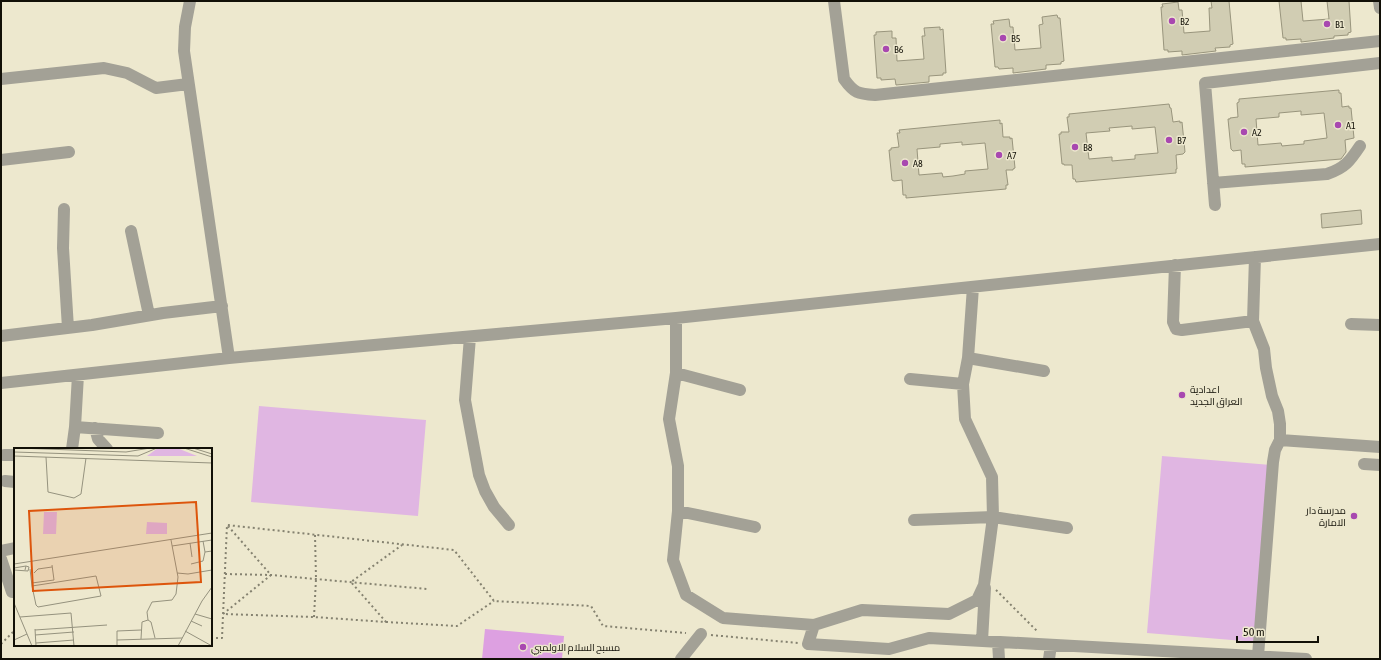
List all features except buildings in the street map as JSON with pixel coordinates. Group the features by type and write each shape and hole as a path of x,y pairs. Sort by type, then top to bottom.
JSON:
{"street":[{"path":"190,1 185,27 184,51 229,358"},
{"path":"834,1 844,79 851,89 859,94 883,94 1380,41"},
{"path":"1379,1 1380,8"},
{"path":"1215,205 1205,83 1380,63"},
{"path":"1,79 104,68 127,73 156,88 188,84"},
{"path":"1214,183 1327,174 1340,170 1352,158 1360,146"},
{"path":"1,160 69,152"},
{"path":"64,209 63,248 68,328"},
{"path":"131,231 149,315"},
{"path":"1,383 229,358 676,318 1380,244"},
{"path":"1254,257 1252,321 1264,349 1266,368 1272,396 1278,411 1280,440 1275,450 1273,462 1258,656"},
{"path":"1175,266 1173,322 1176,329 1182,330 1252,321"},
{"path":"676,318 676,373 669,419 678,466 678,511 673,560 686,595 723,618 814,625 862,610 949,614 977,600 984,585 993,517 992,477 965,418 963,384 968,358 973,287"},
{"path":"1,336 92,325 149,315 222,306"},
{"path":"1351,324 1380,326"},
{"path":"470,337 465,400 479,475 485,491 494,506 510,525"},
{"path":"968,358 1044,371"},
{"path":"676,373 740,390"},
{"path":"72,448 78,375"},
{"path":"910,379 963,384"},
{"path":"75,427 158,433"},
{"path":"95,428 98,439 106,448"},
{"path":"1280,440 1380,447"},
{"path":"1364,464 1380,465"},
{"path":"678,511 755,528"},
{"path":"914,520 993,517 1067,528"},
{"path":"1,551 14,548"},
{"path":"1,559 12,592 14,591"},
{"path":"982,641 985,579"},
{"path":"814,625 808,644 889,649 929,638 1306,659"},
{"path":"680,659 701,634"},
{"path":"998,642 999,659"},
{"path":"1049,659 1051,645"}],"path":[{"path":"228,525 454,550 494,601"},
{"path":"212,638 222,638 228,525"},
{"path":"228,525 271,575"},
{"path":"314,617 316,579 315,535"},
{"path":"351,582 402,544"},
{"path":"225,574 271,575 427,589"},
{"path":"223,614 271,575"},
{"path":"985,579 1051,645"},
{"path":"351,582 386,622"},
{"path":"223,614 314,617 457,626 494,601 591,606 603,626 808,644"},
{"path":"1,644 14,631"}],"shaded area":[{"path":"259,406 426,420 418,516 251,502"},
{"path":"1162,456 1271,465 1256,642 1147,633"},
{"name":"مسبح السلام الاولمبي","path":"485,629 564,636 562,659 482,659"}],"place":[{"name":"B2","path":"1172,21"},
{"name":"B1","path":"1327,24"},
{"name":"B5","path":"1003,38"},
{"name":"B6","path":"886,49"},
{"name":"A1","path":"1338,125"},
{"name":"A2","path":"1244,132"},
{"name":"B7","path":"1169,140"},
{"name":"B8","path":"1075,147"},
{"name":"A7","path":"999,155"},
{"name":"A8","path":"905,163"},
{"name":"اعدادية العراق الجديد","path":"1182,395"},
{"name":"مدرسة دار الامارة","path":"1354,516"},
{"name":"مسبح السلام الاولمبي","path":"523,647"}]}
